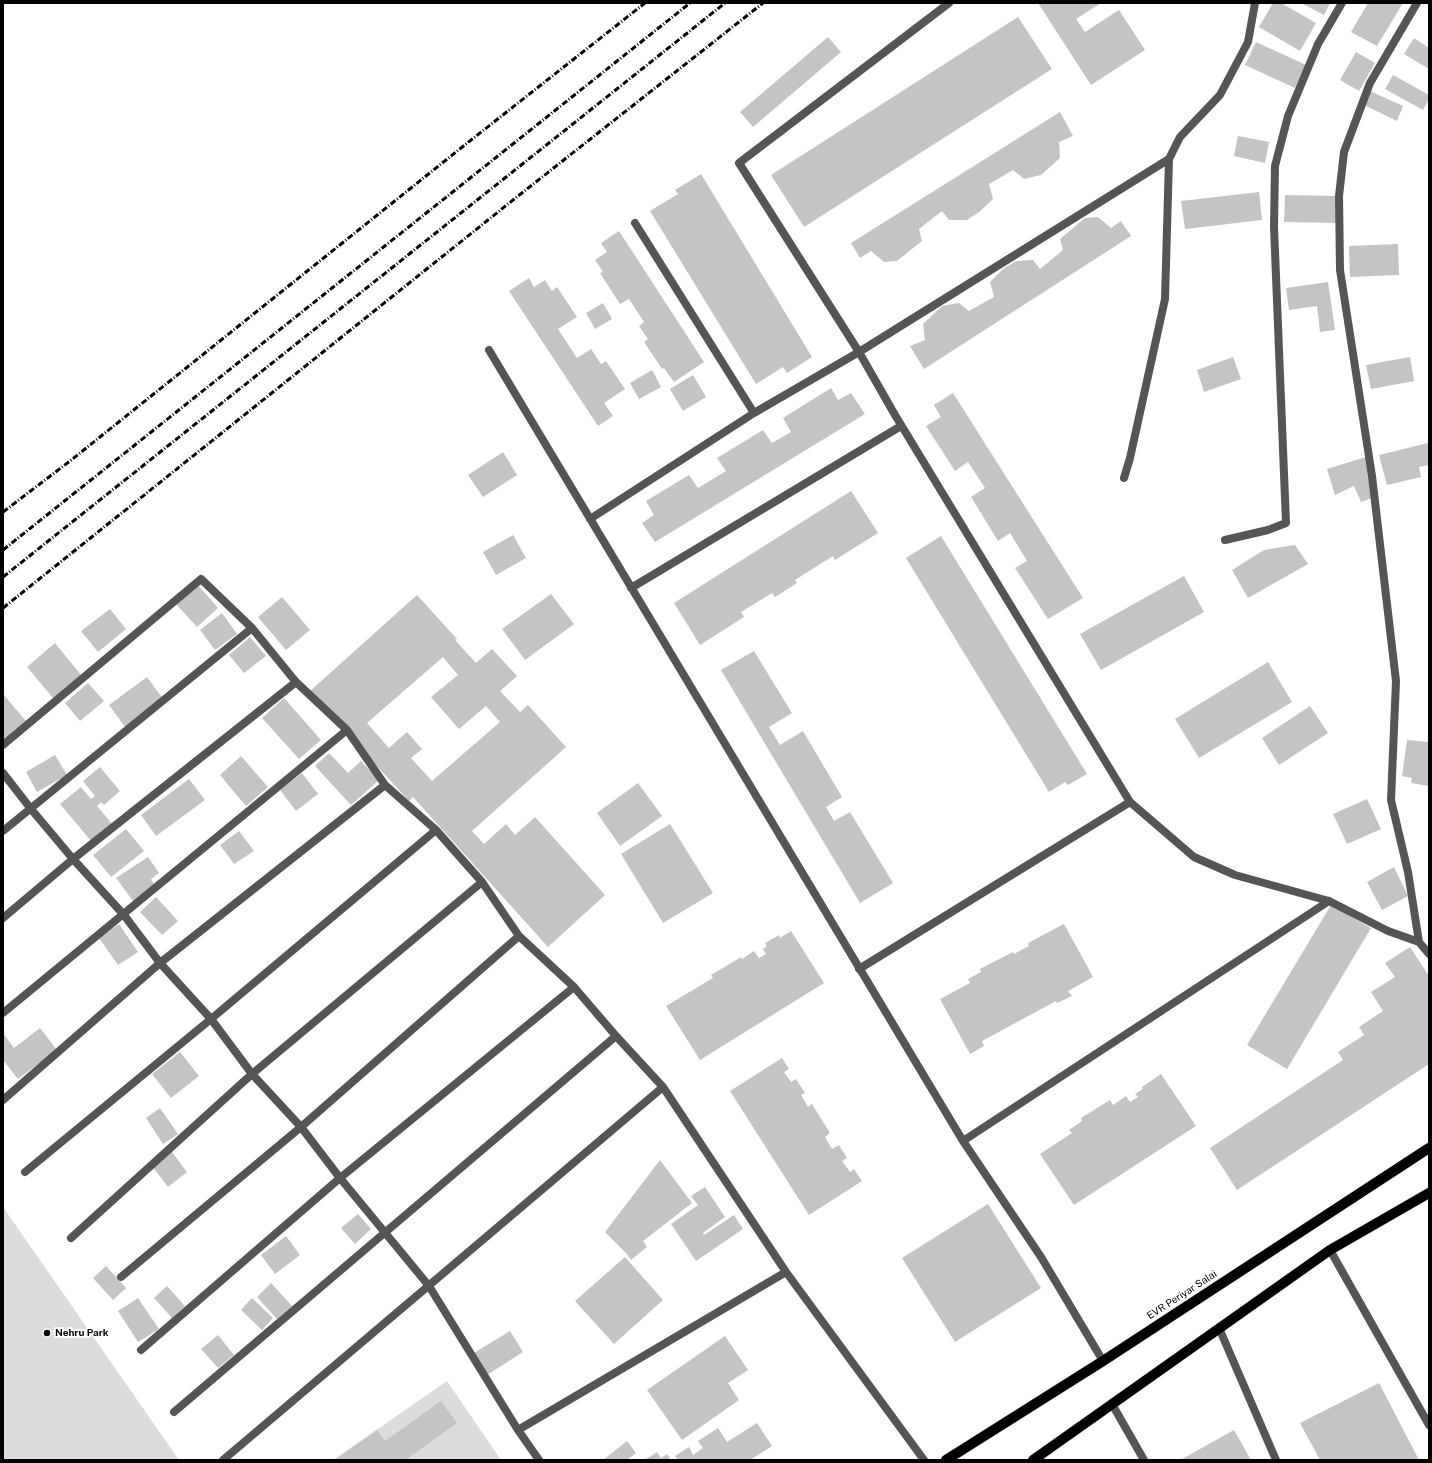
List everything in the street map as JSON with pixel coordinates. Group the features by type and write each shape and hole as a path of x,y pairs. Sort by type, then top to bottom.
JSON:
{"main road":[{"name":"EVR Periyar Salai","path":"946,1460 1103,1361 1429,1148"},
{"path":"1033,1460 1330,1250 1429,1193"}],"street":[{"path":"949,3 739,163 859,352 901,426 1130,802 1194,857 1235,875 1329,900 1388,931 1419,942 1429,954"},
{"path":"1124,478 1130,458 1165,299 1168,159 1180,137 1220,95 1248,42 1255,3"},
{"path":"1225,540 1268,530 1286,524 1274,228 1275,166 1288,116 1297,94 1318,44 1342,3"},
{"path":"1417,3 1370,83 1344,152 1339,196 1340,270 1372,476 1396,681 1391,800 1408,872 1419,942"},
{"path":"590,519 754,413 859,352 1168,159"},
{"path":"635,223 754,413"},
{"path":"489,350 963,1142 1041,1257 1103,1361"},
{"path":"631,588 901,426"},
{"path":"3,745 201,579 252,628 296,682 347,730 385,785 436,830 482,882 519,936 574,987 616,1036 663,1087 786,1272 924,1460"},
{"path":"3,831 252,628"},
{"path":"3,918 73,859 296,682"},
{"path":"3,1013 347,730"},
{"path":"3,773 73,859 124,915 160,964 211,1019 252,1074 301,1127 340,1178 429,1286 518,1430 539,1460"},
{"path":"3,1100 160,964 385,785"},
{"path":"859,969 1130,802"},
{"path":"25,1172 211,1019 436,830"},
{"path":"71,1238 252,1074 482,882"},
{"path":"963,1142 1329,900"},
{"path":"121,1277 301,1127 519,936"},
{"path":"142,1350 340,1178 574,987"},
{"path":"174,1412 616,1036"},
{"path":"223,1460 663,1087"},
{"path":"1330,1250 1429,1425"},
{"path":"518,1430 786,1272"},
{"path":"1219,1328 1276,1460"},
{"path":"1112,1404 1144,1460"}],"shaded area":[{"name":"Nehru Park","path":"3,1207 179,1460 3,1460"},
{"path":"447,1381 501,1460 333,1460"}],"building":[{"path":"1038,3 1101,3 1076,19 1085,32 1119,10 1145,50 1091,85"},
{"path":"1273,3 1281,3 1316,23 1300,51 1259,27"},
{"path":"1301,3 1330,3 1324,15"},
{"path":"1368,3 1403,3 1377,46 1351,32"},
{"path":"1018,17 1052,69 804,227 771,175"},
{"path":"828,37 841,52 753,127 740,112"},
{"path":"1414,38 1429,48 1429,69 1404,54"},
{"path":"1256,42 1306,65 1295,88 1245,65"},
{"path":"1356,52 1375,63 1359,91 1340,80"},
{"path":"1393,75 1429,95 1429,99 1423,110 1385,89"},
{"path":"1370,91 1403,106 1397,121 1364,105"},
{"path":"1060,112 1073,136 1059,142 1060,158 1041,175 1024,179 1013,170 989,184 993,199 979,212 967,220 949,220 942,211 919,229 922,241 897,261 884,262 871,251 860,258 851,243"},
{"path":"1238,136 1269,142 1265,163 1234,156"},
{"path":"701,174 812,357 787,373 783,367 756,384 650,211 678,194 675,190"},
{"path":"1259,192 1262,220 1185,229 1181,201"},
{"path":"1285,195 1336,196 1336,223 1284,222"},
{"path":"1098,217 1111,228 1121,221 1131,236 924,369 910,346 925,340 923,324 942,306 959,303 969,311 994,297 990,282 1003,269 1016,261 1033,260 1040,269 1063,250 1060,239 1085,218"},
{"path":"619,231 704,362 674,382 664,368 662,369 644,342 648,339 639,326 644,322 629,299 620,304 600,273 603,272 595,260 607,252 601,243"},
{"path":"1398,244 1399,275 1350,277 1349,246"},
{"path":"529,278 534,287 545,280 552,291 557,287 577,317 558,329 577,358 591,349 601,364 606,361 625,389 604,403 613,416 598,426 509,291"},
{"path":"1328,282 1335,330 1320,332 1317,306 1289,310 1286,288"},
{"path":"603,303 612,319 595,329 586,313"},
{"path":"1233,357 1241,379 1204,392 1197,370"},
{"path":"1410,357 1414,381 1371,389 1366,365"},
{"path":"652,370 661,387 639,399 630,383"},
{"path":"693,375 706,397 683,411 670,389"},
{"path":"831,388 838,400 851,393 865,414 655,542 642,523 654,515 646,501 689,475 698,488 726,471 717,458 763,430 772,443 791,432 783,418"},
{"path":"953,393 1083,598 1048,619 1015,568 1027,561 1010,533 998,541 971,497 985,488 968,462 955,471 926,426 941,417 934,405"},
{"path":"1428,443 1429,465 1419,467 1421,477 1387,485 1379,455"},
{"path":"503,452 517,475 483,497 468,475"},
{"path":"1366,457 1372,498 1361,502 1354,486 1335,495 1327,469"},
{"path":"851,491 878,533 835,560 833,556 795,580 797,583 775,597 772,593 741,612 744,617 700,645 674,603"},
{"path":"513,535 526,558 496,575 483,552"},
{"path":"941,536 1087,774 1068,785 1065,782 1049,792 906,558"},
{"path":"1295,545 1308,564 1248,598 1232,570 1264,550"},
{"path":"1184,576 1204,612 1101,670 1080,634"},
{"path":"198,585 218,608 197,627 176,604"},
{"path":"551,594 574,624 525,660 502,629"},
{"path":"417,595 457,639 455,640 476,663 492,649 517,676 500,691 520,712 528,705 566,747 472,831 484,844 506,824 515,835 535,817 605,895 548,947 413,797 409,801 309,692","holes":["443,657 458,675 431,697 459,729 486,706 500,722 432,781 411,758 422,749 407,732 389,748 367,723"]},
{"path":"282,597 310,630 286,650 258,617"},
{"path":"110,609 126,629 98,652 81,631"},
{"path":"222,613 237,634 215,650 200,630"},
{"path":"250,637 266,656 244,673 229,655"},
{"path":"55,643 81,675 53,698 27,667"},
{"path":"754,651 792,713 769,727 780,745 803,731 842,797 826,807 834,821 850,812 893,883 860,903 721,670"},
{"path":"1268,662 1292,702 1199,758 1175,719"},
{"path":"147,677 163,699 125,727 109,705"},
{"path":"88,683 104,701 80,721 65,703"},
{"path":"3,694 26,721 3,740"},
{"path":"284,698 321,740 299,759 262,718"},
{"path":"1310,706 1328,733 1279,765 1262,738"},
{"path":"1407,740 1429,742 1429,786 1411,783 1412,778 1402,776"},
{"path":"329,753 348,773 361,761 379,780 351,805 315,766"},
{"path":"55,755 67,775 37,792 26,772"},
{"path":"241,756 268,787 246,806 220,775"},
{"path":"100,767 120,791 104,805 101,802 97,806 113,825 92,842 60,804 81,787 91,799 95,796 83,781"},
{"path":"302,773 318,794 296,811 280,790"},
{"path":"189,779 205,800 156,836 141,815"},
{"path":"638,783 662,816 620,846 597,813"},
{"path":"1367,799 1381,829 1347,844 1333,814"},
{"path":"670,824 713,893 663,923 621,854"},
{"path":"126,829 144,851 111,877 93,855"},
{"path":"239,831 254,851 234,864 220,845"},
{"path":"148,857 159,873 151,879 155,885 133,901 116,878"},
{"path":"1394,867 1408,896 1382,910 1367,882"},
{"path":"156,897 178,921 162,935 140,912"},
{"path":"1331,905 1371,928 1287,1069 1247,1045"},
{"path":"119,924 138,952 118,965 99,938"},
{"path":"1064,924 1093,977 1068,991 1072,996 1057,1003 1056,1001 982,1041 984,1046 970,1054 940,999 970,983 968,979 981,972 980,969 1013,952 1014,954 1029,946 1028,943"},
{"path":"791,931 824,983 700,1060 666,1006 713,978 711,975 741,957 742,959 754,951 759,958 766,954 763,949 767,946 765,943 779,935 780,938"},
{"path":"1410,947 1429,976 1429,1064 1237,1190 1210,1148 1343,1060 1338,1052 1364,1035 1359,1027 1383,1011 1371,992 1395,977 1385,963"},
{"path":"40,1028 57,1050 18,1079 3,1060 3,1033 14,1048"},
{"path":"180,1052 199,1076 171,1098 152,1074"},
{"path":"782,1058 789,1069 784,1072 791,1082 796,1079 805,1093 801,1095 808,1107 812,1104 830,1133 825,1137 832,1149 839,1145 847,1158 842,1161 850,1172 854,1169 862,1181 809,1215 730,1091"},
{"path":"1161,1074 1196,1126 1074,1205 1040,1154 1072,1133 1069,1130 1082,1121 1081,1118 1110,1100 1113,1105 1126,1096 1130,1102 1138,1097 1135,1094 1143,1089 1142,1087"},
{"path":"160,1108 178,1134 163,1144 146,1118"},
{"path":"171,1151 187,1172 168,1187 152,1166"},
{"path":"660,1160 692,1203 643,1241 647,1247 631,1260 605,1232"},
{"path":"705,1187 725,1217 703,1233 704,1235 734,1215 743,1229 696,1261 671,1224 698,1205 691,1196"},
{"path":"988,1204 1041,1288 955,1342 902,1258"},
{"path":"358,1214 371,1229 355,1244 341,1228"},
{"path":"286,1236 300,1255 275,1274 261,1255"},
{"path":"625,1257 663,1300 614,1344 575,1301"},
{"path":"106,1266 126,1288 113,1300 93,1278"},
{"path":"271,1283 292,1306 277,1319 257,1297"},
{"path":"167,1286 185,1306 172,1318 154,1298"},
{"path":"138,1298 159,1329 138,1342 118,1311"},
{"path":"252,1298 273,1318 262,1330 241,1310"},
{"path":"510,1331 523,1352 487,1375 474,1353"},
{"path":"218,1335 234,1355 218,1368 201,1349"},
{"path":"725,1336 748,1370 728,1383 739,1400 682,1440 647,1390"},
{"path":"1379,1383 1419,1460 1320,1460 1300,1423"},
{"path":"441,1401 457,1423 405,1460 335,1460 377,1430 385,1441"},
{"path":"757,1423 772,1446 750,1460 678,1460 675,1456 689,1447 693,1455 703,1448 698,1441 718,1428 727,1442"},
{"path":"1234,1430 1251,1460 1182,1459"},
{"path":"627,1441 636,1453 627,1460 603,1460"},
{"path":"657,1452 661,1458 667,1454 671,1460 646,1459"}],"railway":[{"path":"3,512 70,461 466,144 645,3"},
{"path":"3,550 690,3"},
{"path":"3,577 725,3"},
{"path":"3,608 513,200 763,3"}],"place":[{"name":"Nehru Park","path":"47,1333"}]}
